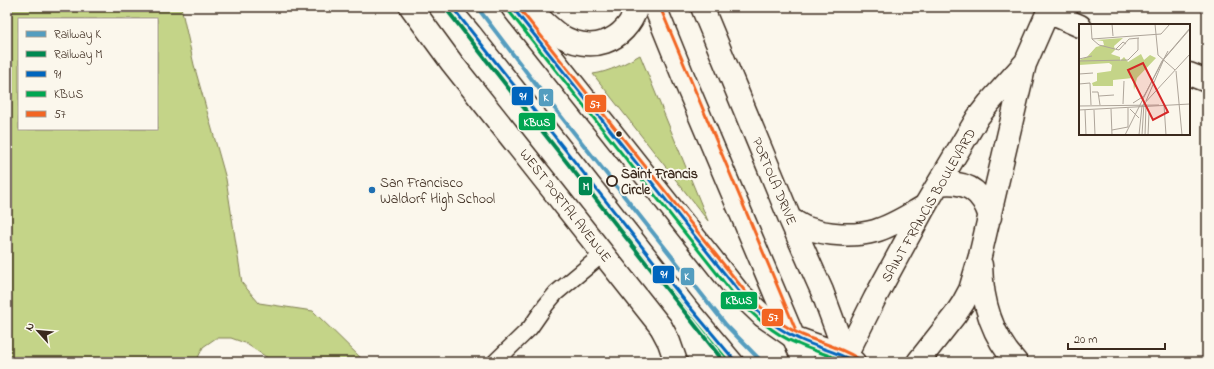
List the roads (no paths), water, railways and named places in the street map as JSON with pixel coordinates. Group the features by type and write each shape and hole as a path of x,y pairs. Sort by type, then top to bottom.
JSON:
{"main road":[{"name":"WEST PORTAL AVENUE","path":"411,7 452,63 662,327 676,362"},
{"path":"512,7 738,292 763,316 793,336 847,360"},
{"path":"528,7 558,34 579,43 590,44 606,42 620,34 629,25 637,7"},
{"path":"655,7 804,362"},
{"name":"PORTOLA DRIVE","path":"702,7 790,219 822,291 847,360"},
{"path":"1049,10 1079,25"},
{"name":"SAINT FRANCIS BOULEVARD","path":"918,362 963,303 970,290 990,217 1025,64 1049,10"},
{"name":"SAINT FRANCIS BOULEVARD","path":"847,360 875,298 938,184 978,118 989,103 1025,64"},
{"path":"1190,74 1207,82"},
{"path":"938,184 949,182 970,188 979,195 986,205 990,217"},
{"path":"790,219 806,228 820,231 862,234 876,231 888,226 925,206"},
{"path":"980,256 981,275 987,311 998,338 1006,351 1016,362"}],"lane":[{"path":"452,7 689,306 736,362"},
{"path":"495,362 530,328 556,293 604,253"}],"rail line":[{"name":"K","path":"477,7 537,86 726,325 762,362"},
{"name":"M","path":"447,10 724,362"}],"place":[{"name":"Saint Francis Circle","path":"612,181"},
{"name":"San Francisco Waldorf High School","path":"372,190"}]}
